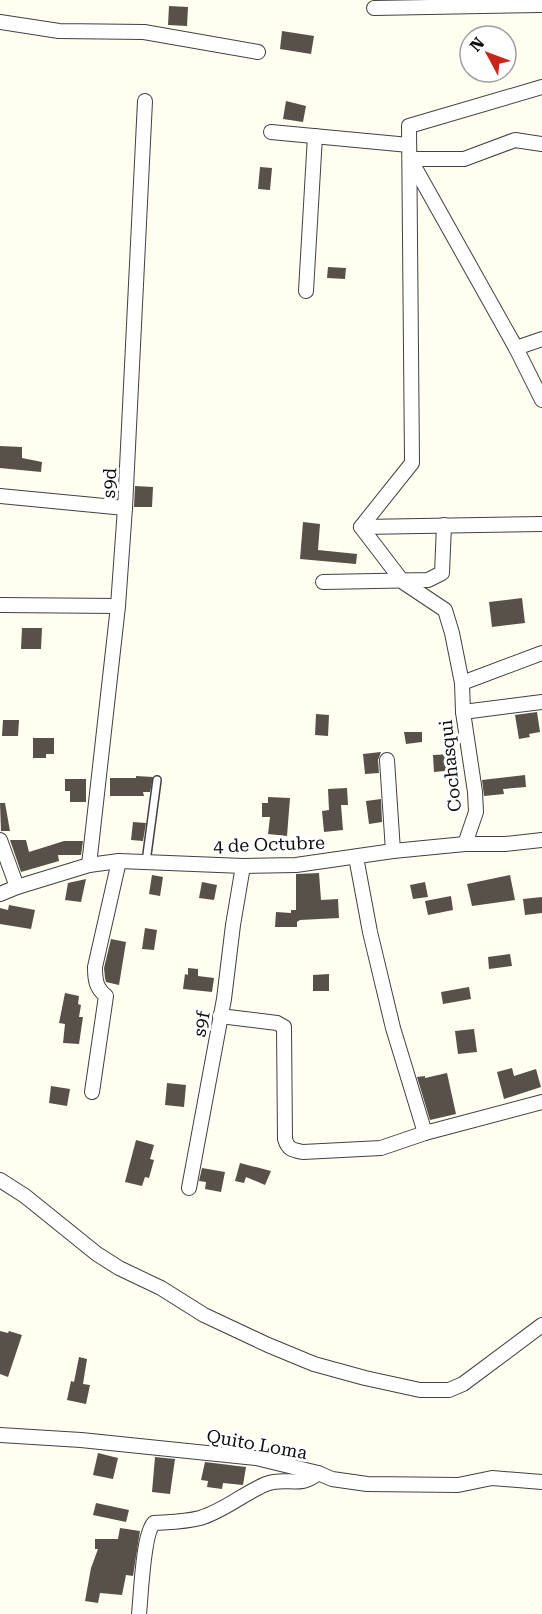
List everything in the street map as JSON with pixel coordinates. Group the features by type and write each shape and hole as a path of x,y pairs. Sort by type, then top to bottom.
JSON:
{"street":[{"path":"374,8 542,5"},
{"path":"0,22 60,31 144,32 258,52"},
{"path":"361,527 412,463 409,126 542,87"},
{"name":"s9d","path":"89,865 118,606 145,101"},
{"path":"271,132 410,145"},
{"path":"306,291 315,136"},
{"path":"410,159 464,159 515,140 542,144"},
{"path":"410,159 516,348 542,400"},
{"path":"516,348 542,339"},
{"path":"0,496 125,508"},
{"path":"361,527 542,524"},
{"path":"324,582 428,580 442,573 444,525"},
{"path":"361,527 403,582"},
{"name":"Cochasqui","path":"403,582 445,610 452,633 462,683 463,712 475,792 476,812 465,844"},
{"path":"0,605 118,606"},
{"path":"462,683 542,653"},
{"path":"463,712 542,702"},
{"path":"387,760 393,851"},
{"path":"0,840 17,886"},
{"name":"4 de Octubre","path":"0,894 17,886 89,865 119,861 243,866 296,865 393,851 542,840"},
{"path":"356,857 370,932 393,1028 425,1133"},
{"path":"92,1092 106,996 99,990 95,979 95,967 119,861"},
{"name":"s9f","path":"189,1188 220,1016 243,866"},
{"path":"220,1016 277,1023 284,1028 285,1139 287,1146 291,1149 303,1152 381,1148 425,1133 542,1102"},
{"path":"0,1180 25,1196 97,1254 161,1288 204,1315 314,1364 365,1378 420,1390 449,1390 463,1384 542,1325"},
{"name":"Quito Loma","path":"0,1435 81,1440 256,1458 318,1473 332,1479 367,1484 458,1485 492,1478 542,1482"},
{"path":"139,1614 150,1526 154,1523 201,1518 267,1484 282,1480 298,1483 310,1481 318,1473"}],"lane":[{"path":"146,862 157,780"}],"building":[{"path":"169,6 188,7 187,26 168,25"},
{"path":"282,31 314,36 311,54 280,49"},
{"path":"286,101 306,106 303,122 283,119"},
{"path":"260,167 272,168 270,190 258,189"},
{"path":"328,267 346,268 345,279 327,278"},
{"path":"0,446 22,447 22,458 42,462 41,472 0,468"},
{"path":"135,486 153,487 152,507 134,507"},
{"path":"303,522 320,524 318,550 357,554 356,564 300,559"},
{"path":"522,598 525,623 492,627 489,602"},
{"path":"22,628 42,628 41,649 21,649"},
{"path":"537,712 540,732 519,739 515,715"},
{"path":"316,714 329,715 328,736 315,735"},
{"path":"3,720 19,720 18,736 2,736"},
{"path":"404,732 422,732 422,742 406,744"},
{"path":"33,738 54,738 54,754 46,754 46,758 33,758"},
{"path":"381,752 378,760 379,773 365,774 363,754"},
{"path":"454,754 455,770 434,772 433,755"},
{"path":"525,775 526,787 503,789 504,794 484,796 482,780"},
{"path":"136,776 153,777 150,792 143,792 144,796 110,796 110,778 136,778"},
{"path":"65,779 86,779 86,802 70,802 70,791 65,791"},
{"path":"347,788 348,805 341,805 343,830 324,832 322,811 329,810 328,789"},
{"path":"268,797 290,798 287,836 268,834 270,817 262,817 262,803 268,803"},
{"path":"381,799 382,822 369,824 366,801"},
{"path":"0,803 5,803 10,831 1,831"},
{"path":"133,822 146,823 143,841 131,840"},
{"path":"10,840 26,840 29,852 64,841 83,841 81,855 58,855 59,861 21,872"},
{"path":"319,873 321,900 338,899 339,918 300,920 297,922 297,927 275,927 276,912 291,913 291,910 296,910 296,874"},
{"path":"152,875 163,877 160,896 149,894"},
{"path":"510,875 515,900 472,906 467,884"},
{"path":"86,879 81,902 65,900 68,883"},
{"path":"202,882 217,885 214,900 199,898"},
{"path":"425,882 428,897 413,899 410,885"},
{"path":"451,896 453,910 428,915 425,901"},
{"path":"542,897 542,913 525,915 523,899"},
{"path":"9,905 35,910 31,929 0,924 0,908 8,910"},
{"path":"145,928 157,930 154,950 142,949"},
{"path":"111,939 126,942 119,985 106,982 105,978 104,968"},
{"path":"510,954 512,966 489,969 488,957"},
{"path":"188,968 198,969 198,976 214,978 212,992 183,989"},
{"path":"329,974 329,991 313,991 313,975"},
{"path":"469,987 471,999 443,1004 441,992"},
{"path":"65,993 79,996 78,1004 81,1005 79,1017 83,1017 79,1044 63,1043 65,1024 59,1023"},
{"path":"474,1029 477,1052 458,1054 455,1031"},
{"path":"512,1068 514,1076 536,1069 541,1087 504,1099 497,1072"},
{"path":"447,1073 456,1114 430,1120 417,1077 425,1076 425,1078"},
{"path":"167,1083 186,1085 184,1107 165,1105"},
{"path":"51,1086 70,1089 67,1106 49,1103"},
{"path":"136,1140 154,1145 150,1159 154,1160 149,1178 145,1177 142,1186 125,1182"},
{"path":"240,1163 271,1171 265,1185 246,1177 244,1183 235,1181"},
{"path":"202,1168 225,1172 221,1192 205,1189 206,1182 199,1181"},
{"path":"0,1331 22,1335 8,1377 0,1374"},
{"path":"79,1357 87,1359 83,1384 90,1385 86,1404 67,1400 71,1381 74,1382"},
{"path":"98,1453 118,1458 113,1479 93,1475"},
{"path":"155,1457 175,1459 170,1494 152,1492"},
{"path":"205,1462 246,1467 243,1485 223,1483 222,1489 207,1487 208,1481 201,1480"},
{"path":"96,1503 129,1510 126,1522 93,1515"},
{"path":"120,1528 140,1531 133,1576 126,1575 122,1595 100,1593 98,1603 85,1601 91,1568 98,1549 95,1549 95,1539 118,1539"}]}
